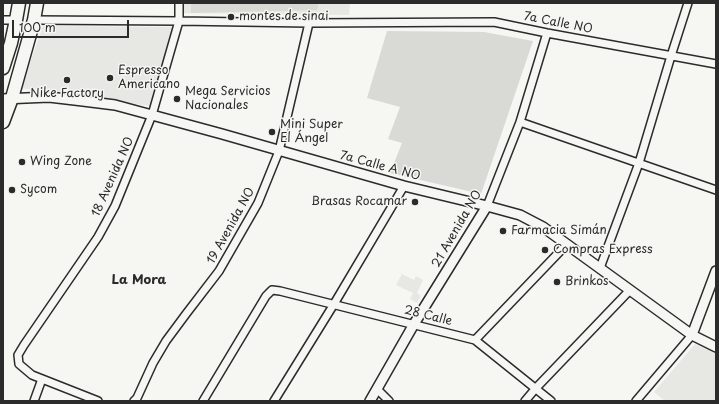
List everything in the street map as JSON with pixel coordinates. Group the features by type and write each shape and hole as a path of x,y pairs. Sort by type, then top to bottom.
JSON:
{"highway":[{"path":"3,52 10,20 19,3"},
{"path":"3,122 7,98 34,20 37,3"},
{"path":"3,68 11,43 10,20"}],"street":[{"name":"18 Avenida NO","path":"42,379 32,375 19,364 18,355 98,237 115,206 152,115 179,21 180,3"},
{"path":"600,268 639,163 688,3"},
{"name":"7a Calle NO","path":"34,20 309,23 494,22 716,64"},
{"name":"19 Avenida NO","path":"135,399 166,341 219,271 258,203 279,151 309,23"},
{"name":"21 Avenida NO","path":"370,401 414,324 487,206 520,122 547,33"},
{"name":"7a Calle A NO","path":"7,98 49,98 115,105 404,186 520,215 543,227 692,335 716,347"},
{"path":"520,122 716,190"},
{"path":"274,401 404,186"},
{"path":"476,340 567,244"},
{"path":"636,401 692,335 716,271"},
{"name":"28 Calle","path":"203,401 266,296 272,290 476,340 550,401"},
{"path":"525,401 630,290"},
{"path":"34,401 42,379 98,401"},
{"path":"377,389 390,401"}],"shaded area":[{"path":"181,3 350,3 349,15 181,13"},
{"path":"191,3 319,3 317,10 191,13"},
{"path":"43,26 173,27 150,106 21,88"},
{"path":"387,31 484,32 533,41 481,194 390,173 402,143 388,139 400,107 367,98"},
{"path":"402,274 414,280 416,276 423,280 417,293 421,296 417,303 410,299 413,293 396,285"},
{"path":"695,344 716,354 716,401 665,401 654,392"}],"place":[{"name":"montes de sinai","path":"231,17"},
{"name":"Espresso Americano","path":"110,78"},
{"name":"Nike Factory","path":"67,80"},
{"name":"Mega Servicios Nacionales","path":"177,99"},
{"name":"Mini Super El Ángel","path":"272,132"},
{"name":"Wing Zone","path":"22,162"},
{"name":"Sycom","path":"12,190"},
{"name":"Brasas Rocamar","path":"415,202"},
{"name":"Farmacia Simán","path":"503,231"},
{"name":"Compras Express","path":"545,250"},
{"name":"Brinkos","path":"557,282"}],"district":[{"name":"La Mora","path":"139,280"}]}
